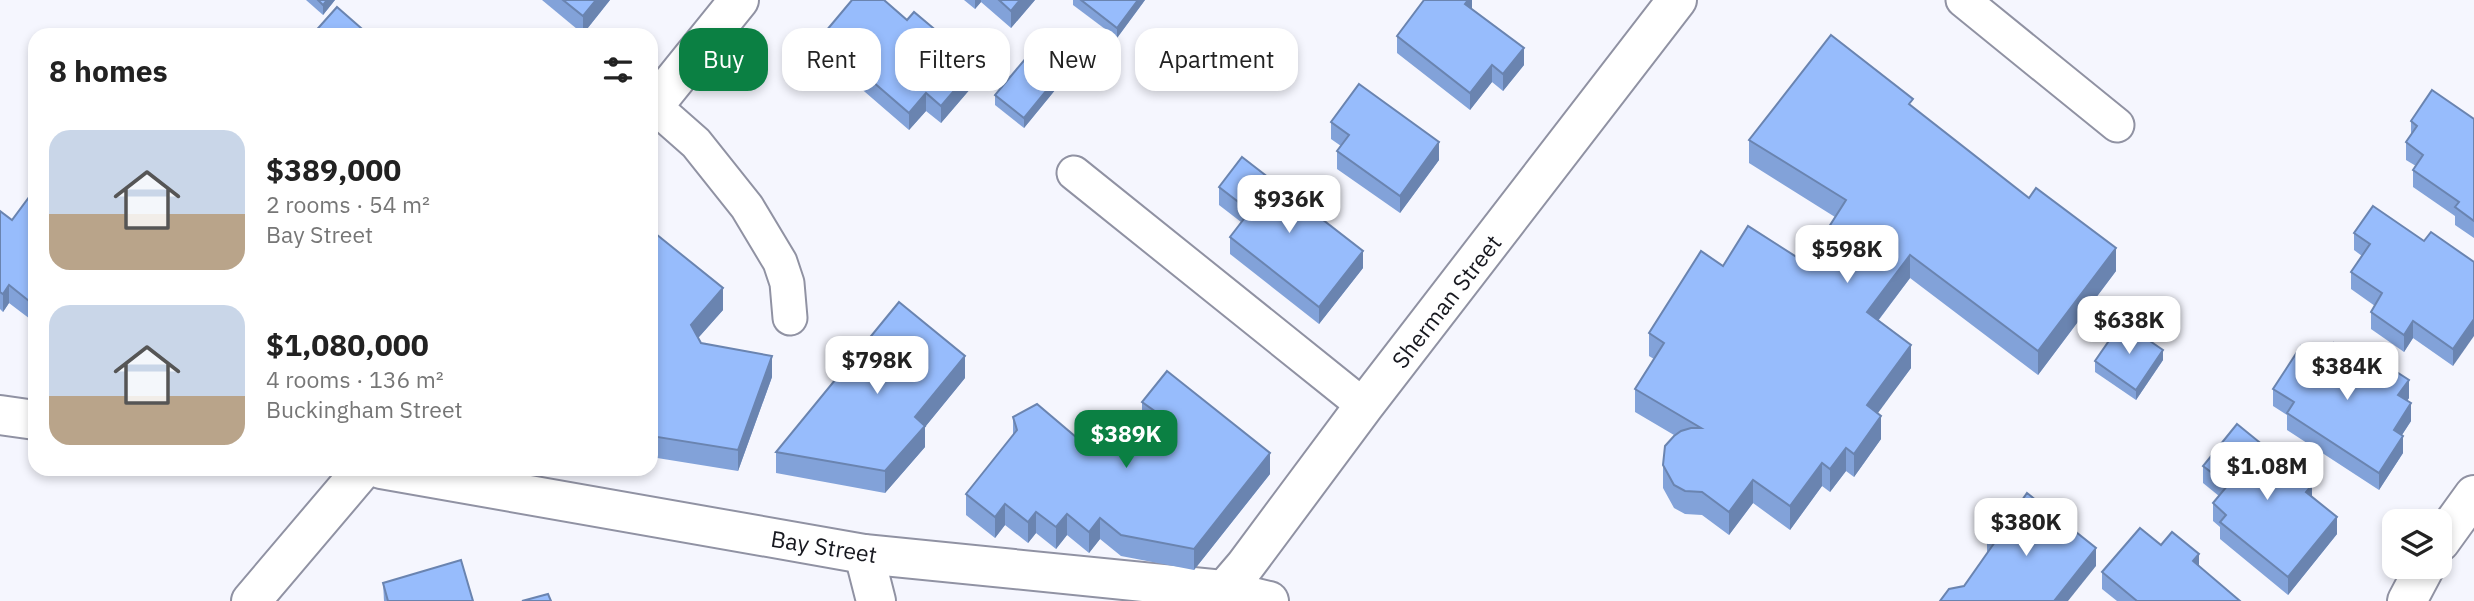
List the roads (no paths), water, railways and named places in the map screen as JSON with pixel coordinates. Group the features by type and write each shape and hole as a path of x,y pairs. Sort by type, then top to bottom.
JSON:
{"street":[{"path":"658,100 739,0"},
{"name":"Sherman Street","path":"1219,596 1245,566 1364,406 1677,0"},
{"path":"0,415 28,419"},
{"path":"251,601 357,476"},
{"name":"Bay Street","path":"421,476 864,554 1269,601"},
{"path":"2452,525 2474,495"},
{"path":"864,554 876,601"},
{"path":"2407,601 2419,579"}],"lane":[{"path":"1963,0 2117,125"},
{"path":"658,112 696,143 747,207 780,262 787,282 789,318"},
{"path":"1074,173 1364,406"}]}
